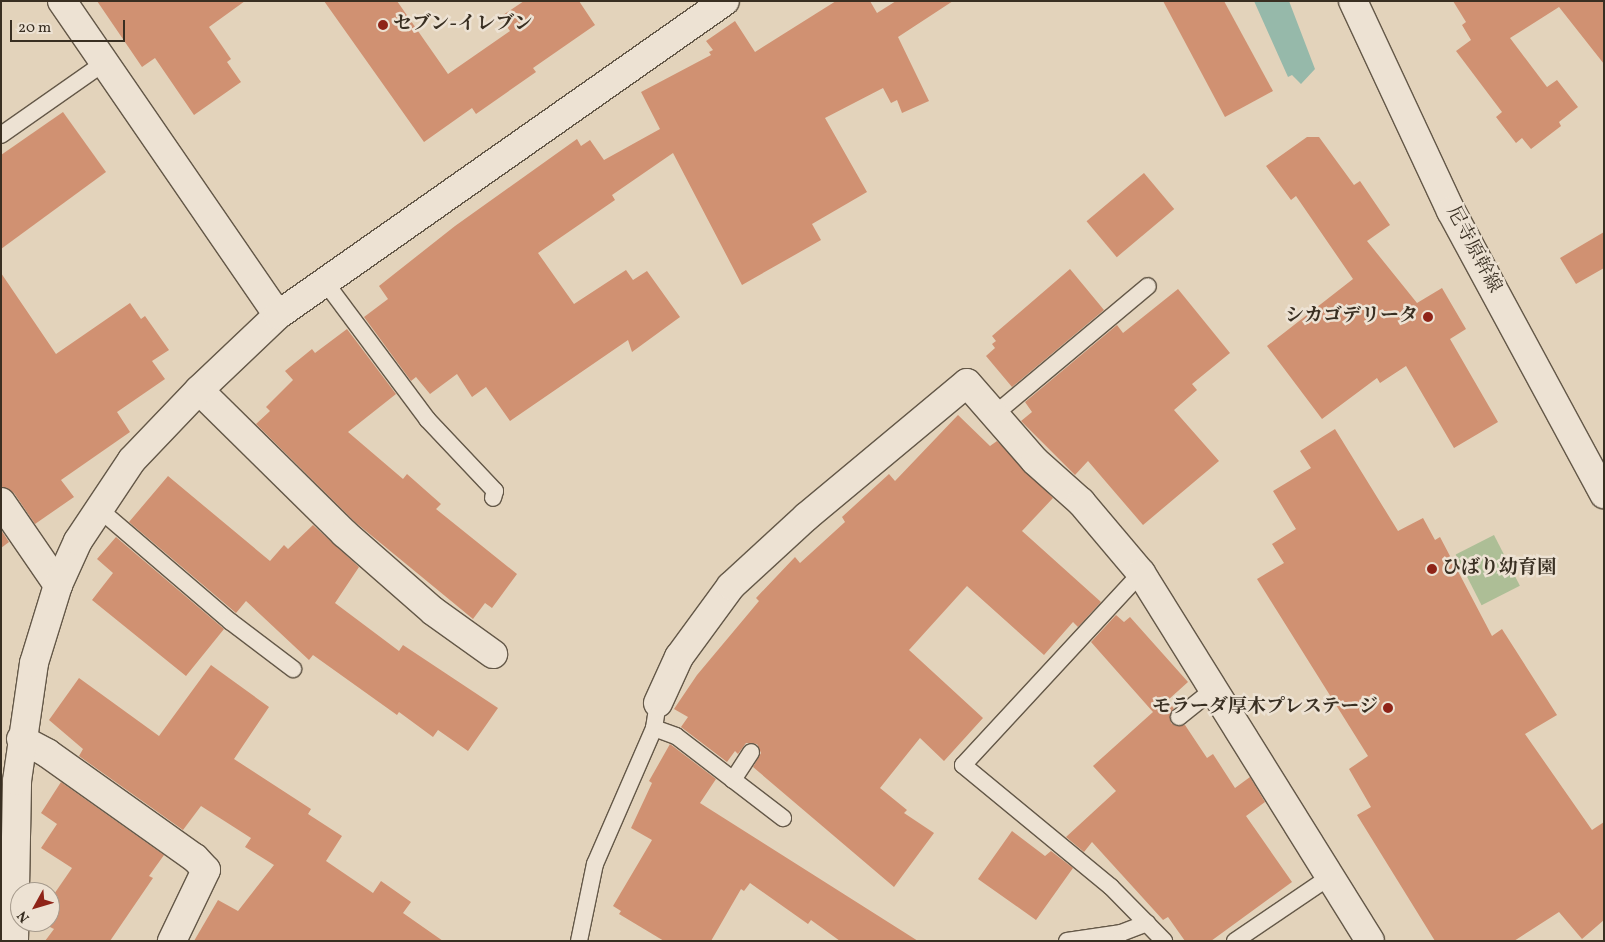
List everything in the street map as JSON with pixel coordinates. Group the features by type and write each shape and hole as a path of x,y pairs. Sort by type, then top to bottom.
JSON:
{"street":[{"path":"62,1 278,315"},
{"path":"14,941 17,781 34,663 58,585 78,541 132,460 199,390 278,315 725,1"},
{"name":"尼寺原幹線","path":"1353,1 1451,211 1604,494"},
{"path":"656,716 679,657 731,586 806,517 967,383 1035,461 1081,502 1141,573 1370,941"},
{"path":"199,390 344,533 433,611 493,654"},
{"path":"1,502 58,585"},
{"path":"22,739 55,758 195,858 206,870 172,941"}],"lane":[{"path":"1,135 104,63"},
{"path":"325,282 423,423 495,491 493,498"},
{"path":"995,414 1148,286"},
{"path":"99,509 231,622 293,669"},
{"path":"1141,573 963,765 1111,887 1164,941"},
{"path":"1179,718 1214,689"},
{"path":"579,941 595,864 656,716 676,736 783,818"},
{"path":"733,780 751,752"},
{"path":"1235,941 1330,876"},
{"path":"1067,941 1121,932 1147,923"}],"shaded area":[{"path":"1254,1 1289,1 1315,69 1301,84 1292,75 1288,77"},
{"path":"1494,535 1520,586 1482,605 1456,555"}],"building":[{"path":"97,1 245,1 209,27 231,59 227,62 241,82 194,115 155,58 142,67"},
{"path":"324,1 397,1 448,74 510,31 500,17 524,1 579,1 595,25 533,68 536,72 476,114 472,108 424,142"},
{"path":"836,1 870,1 877,13 896,1 953,1 898,37 929,101 902,113 897,100 891,103 883,88 825,118 867,192 812,224 821,240 742,285 673,153 612,195 615,200 538,253 574,304 626,270 633,280 647,271 680,317 632,352 628,340 510,421 486,387 472,397 457,374 430,394 416,377 411,381 364,317 388,299 379,286 455,226 577,139 581,146 590,140 604,160 660,129 641,92 711,55 709,52 713,50 706,41 735,21 755,52"},
{"path":"1163,1 1224,1 1273,91 1225,117"},
{"path":"1453,1 1604,1 1604,64 1559,7 1510,38 1547,87 1557,80 1578,107 1559,122 1561,126 1531,149 1522,138 1516,143 1496,117 1502,112 1456,51 1471,40 1462,25 1466,22"},
{"path":"63,112 106,172 1,249 1,155"},
{"path":"1307,137 1319,137 1354,185 1360,181 1390,225 1367,241 1417,303 1442,288 1466,329 1450,339 1498,422 1454,448 1406,366 1380,383 1377,378 1322,419 1267,346 1353,279 1296,196 1291,200 1266,166"},
{"path":"1144,173 1174,209 1117,257 1087,221"},
{"path":"1604,232 1604,268 1576,284 1560,258"},
{"path":"1070,269 1104,310 1012,387 986,356 995,348 992,344 996,341 992,336"},
{"path":"1,273 56,354 130,303 141,319 145,316 169,350 152,361 165,379 117,412 130,432 61,480 74,497 35,524 14,493 1,487"},
{"path":"1178,289 1230,353 1192,384 1197,390 1174,410 1219,461 1143,525 1088,461 1075,475 1021,421 1032,412 1025,402 1117,325 1123,333"},
{"path":"347,329 396,394 348,432 403,479 407,474 441,504 436,509 517,574 492,608 485,603 473,619 355,522 256,424 270,411 266,407 293,380 285,371 312,349 315,353"},
{"path":"958,415 990,446 997,441 1053,498 1022,531 1101,602 1078,627 1073,622 1044,655 967,586 909,650 983,718 944,761 920,738 880,788 907,810 904,813 934,833 894,887 753,767 761,753 757,744 746,743 738,754 735,751 727,762 681,727 688,717 674,709 697,675 759,601 756,598 795,557 800,563 845,522 842,517 889,474 895,481"},
{"path":"1335,429 1398,531 1423,518 1435,540 1440,537 1492,636 1502,629 1557,715 1525,734 1592,830 1604,822 1604,920 1582,939 1559,912 1514,941 1435,941 1357,815 1371,807 1349,769 1368,756 1257,579 1284,563 1272,544 1296,529 1273,491 1311,468 1300,451"},
{"path":"168,476 270,561 284,545 288,549 313,525 359,567 335,603 399,651 403,645 498,708 468,751 438,730 433,737 399,712 397,715 313,655 309,660 246,601 236,613 129,522"},
{"path":"1,530 9,542 1,548"},
{"path":"116,537 224,629 186,676 92,600 113,573 97,559"},
{"path":"1116,615 1124,622 1130,617 1188,682 1168,700 1174,709 1170,714 1171,723 1176,726 1185,725 1207,758 1213,754 1235,788 1250,777 1265,802 1246,816 1292,882 1211,941 1185,941 1168,917 1163,920 1092,842 1084,852 1066,837 1116,791 1093,766 1153,712 1091,642"},
{"path":"211,665 269,707 234,759 311,809 308,814 342,836 326,861 373,893 381,881 411,902 403,913 443,941 194,941 218,900 238,911 274,865 245,847 251,838 201,806 183,830 79,756 83,749 49,720 79,678 159,736"},
{"path":"670,744 716,779 700,803 918,941 840,941 811,920 808,924 750,883 744,891 741,889 711,941 664,941 619,914 621,911 613,906 652,840 631,828 652,783 649,781"},
{"path":"61,782 164,855 149,876 153,878 110,941 45,941 52,932 60,932 60,885 72,868 41,848 57,824 41,813"},
{"path":"1012,831 1045,856 1051,851 1073,868 1036,920 978,879"}],"place":[{"name":"セブン-イレブン","path":"383,25"},
{"name":"シカゴデリータ","path":"1428,317"},
{"name":"ひばり幼育園","path":"1432,569"},
{"name":"モラーダ厚木プレステージ","path":"1388,708"}]}
